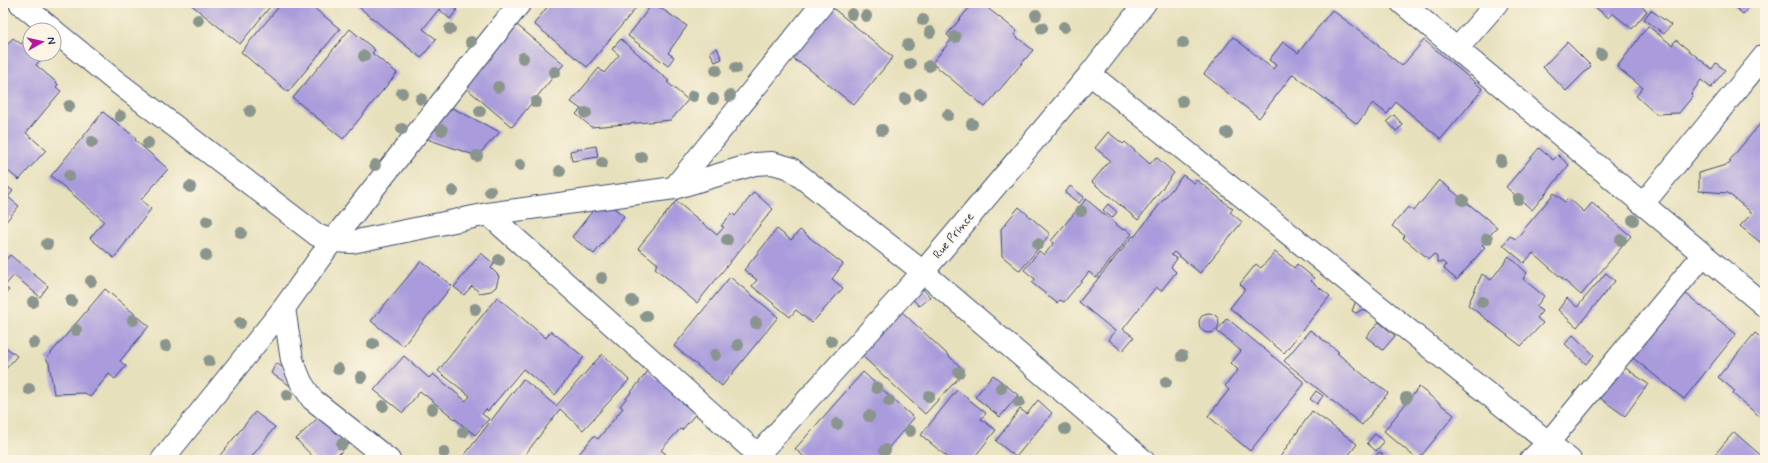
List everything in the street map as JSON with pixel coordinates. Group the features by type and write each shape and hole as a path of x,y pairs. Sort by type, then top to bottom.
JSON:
{"street":[{"path":"20,3 44,22"},
{"path":"162,460 284,308 332,241 520,3"},
{"path":"674,188 823,3"},
{"name":"Rue Prince","path":"758,458 923,272 1090,74 1145,3"},
{"path":"1402,3 1765,306"},
{"path":"1457,50 1496,3"},
{"path":"62,37 113,79 317,235 332,241 352,242 488,214 569,201 674,188 755,164 772,163 790,168 923,272 1143,460"},
{"path":"1643,204 1765,55"},
{"path":"1090,74 1570,460"},
{"path":"488,214 758,458"},
{"path":"1531,460 1548,443 1703,255"},
{"path":"284,308 292,360 301,382 312,399 389,460"}],"building":[{"path":"189,3 273,3 240,44"},
{"path":"282,3 308,3 340,29 288,92 241,52"},
{"path":"354,3 448,3 457,10 450,19 439,9 423,29 436,39 421,58"},
{"path":"550,3 640,3 587,67 534,24"},
{"path":"653,3 687,26 668,53 674,57 668,66 628,36"},
{"path":"973,3 981,3 1017,31 1014,35 1033,50 985,107 932,63 952,39 947,35"},
{"path":"1590,3 1637,3 1647,11 1632,29 1612,13 1609,18"},
{"path":"1730,3 1753,3 1743,14"},
{"path":"829,5 893,57 854,105 804,65 796,61 791,54"},
{"path":"1332,10 1379,45 1378,46 1402,66 1424,40 1483,89 1441,139 1396,102 1387,114 1373,103 1357,124 1293,74 1259,118 1204,74 1233,37 1273,69 1276,65 1269,60 1283,42 1298,53"},
{"path":"1651,10 1671,25 1664,34 1644,19"},
{"path":"517,25 564,64 512,127 465,87"},
{"path":"1648,26 1672,45 1676,40 1712,69 1716,63 1725,70 1711,88 1701,80 1691,94 1693,96 1679,113 1656,114 1636,96 1643,88 1617,67"},
{"path":"350,29 375,50 372,53 397,73 343,139 293,98"},
{"path":"13,38 21,44 22,43 22,62 38,62 36,65 56,82 58,85 56,87 61,91 26,133 46,150 19,180 3,167 3,43 6,46"},
{"path":"621,39 669,81 667,82 688,100 671,120 591,127 576,114 581,109 571,102 599,68 604,73 619,55 612,49"},
{"path":"1567,42 1591,66 1566,91 1543,67"},
{"path":"717,48 722,59 715,62 710,52"},
{"path":"446,105 500,132 477,156 415,135"},
{"path":"103,112 136,138 135,140 168,169 141,200 151,209 114,258 90,238 104,221 51,176"},
{"path":"1394,115 1403,125 1396,131 1387,121"},
{"path":"1765,118 1765,236 1760,242 1740,226 1752,213 1728,193 1699,191 1699,173 1729,164 1731,162 1729,161"},
{"path":"1108,132 1123,144 1125,142 1150,164 1156,157 1174,173 1138,220 1092,182 1110,160 1095,148"},
{"path":"596,146 598,157 572,161 570,151"},
{"path":"1539,148 1553,160 1558,155 1569,165 1532,210 1506,187"},
{"path":"1183,175 1194,183 1197,180 1233,209 1230,212 1242,222 1200,273 1174,252 1171,255 1177,259 1171,267 1176,272 1161,291 1156,287 1123,329 1134,337 1122,351 1108,339 1115,331 1079,302 1133,236 1134,237"},
{"path":"1439,180 1497,227 1482,245 1485,247 1457,280 1444,269 1446,265 1443,262 1437,262 1437,257 1434,254 1429,259 1403,238 1405,236 1392,226 1408,207 1414,211"},
{"path":"3,183 13,191 8,197 19,206 3,225"},
{"path":"1070,186 1084,197 1079,203 1065,193"},
{"path":"754,192 773,209 697,303 655,268 658,264 638,248 676,201 717,235 724,227 721,226 732,213 735,216"},
{"path":"1554,193 1565,202 1569,198 1584,212 1592,203 1631,236 1581,295 1533,253 1524,263 1503,245 1510,236 1516,239"},
{"path":"602,199 624,216 594,254 572,237"},
{"path":"1086,199 1123,230 1125,228 1132,234 1096,278 1089,272 1064,302 1060,300 1057,303 1032,283 1035,279 1024,270 1039,251 1044,255 1054,243 1051,241"},
{"path":"1108,204 1117,212 1112,218 1103,210"},
{"path":"1019,207 1050,234 1020,271 1002,256 1001,229"},
{"path":"777,229 791,240 800,230 843,264 832,279 843,288 812,323 796,310 790,317 752,286 757,280 744,270"},
{"path":"1275,252 1294,268 1297,264 1314,278 1311,281 1330,296 1284,353 1230,308 1245,289 1240,284 1256,264 1261,268"},
{"path":"481,253 494,264 491,268 499,276 496,287 491,291 480,293 472,286 464,295 454,287"},
{"path":"10,255 48,286 40,297 14,275 4,287 9,290 3,297 3,263"},
{"path":"1509,256 1527,273 1523,279 1544,296 1536,307 1542,311 1537,318 1543,323 1521,346 1468,305 1482,274 1491,280"},
{"path":"421,261 452,286 403,346 371,321"},
{"path":"1606,273 1615,281 1577,327 1558,310 1567,298 1577,307"},
{"path":"730,277 778,317 722,386 674,346"},
{"path":"919,285 930,297 919,306 909,295"},
{"path":"105,289 149,326 120,361 126,366 115,379 109,374 90,397 85,393 54,394 49,363 46,359"},
{"path":"1680,289 1736,334 1684,399 1628,354"},
{"path":"497,297 546,338 551,331 584,357 555,395 523,369 488,411 486,409 482,414 489,419 475,435 420,391 403,413 374,390 404,356 429,378 433,374 466,401 470,396 438,371"},
{"path":"1357,298 1369,306 1356,313 1352,311"},
{"path":"900,310 965,371 925,414 859,353"},
{"path":"1205,313 1213,313 1219,319 1219,327 1213,333 1205,333 1199,327 1199,319"},
{"path":"1227,318 1305,383 1250,451 1208,416 1229,390 1225,386 1238,370 1231,363 1241,351 1217,331"},
{"path":"1379,322 1395,336 1383,350 1366,337"},
{"path":"1310,330 1339,352 1337,353 1373,383 1374,382 1388,393 1362,425 1284,361"},
{"path":"1755,333 1765,341 1765,421 1733,394 1735,391 1718,377"},
{"path":"1573,335 1594,355 1586,364 1565,344"},
{"path":"3,345 17,356 3,372"},
{"path":"602,354 629,380 583,430 560,409 521,460 468,460 463,457 523,379 556,406"},
{"path":"1617,362 1648,384 1625,416 1594,394"},
{"path":"276,363 298,378 292,387 271,373"},
{"path":"648,371 698,411 682,430 680,429 661,450 666,454 661,460 575,459 594,436 598,439 623,408 620,406"},
{"path":"863,372 914,418 878,460 808,460 795,449"},
{"path":"993,375 1018,395 1000,417 975,397"},
{"path":"1419,387 1454,415 1418,460 1384,431"},
{"path":"957,390 986,413 981,419 996,430 972,460 951,460 921,435"},
{"path":"1316,391 1323,396 1317,404 1310,399"},
{"path":"1038,400 1052,413 1016,457 996,441 1020,409 1027,414"},
{"path":"1312,411 1357,444 1345,460 1284,460 1280,457"},
{"path":"255,412 275,427 249,460 218,460 217,459"},
{"path":"324,412 352,441 333,460 316,460 296,439"},
{"path":"1734,432 1765,459 1765,460 1710,460"},
{"path":"1375,434 1384,442 1376,451 1367,443"},
{"path":"1379,452 1389,460 1372,460"}]}
